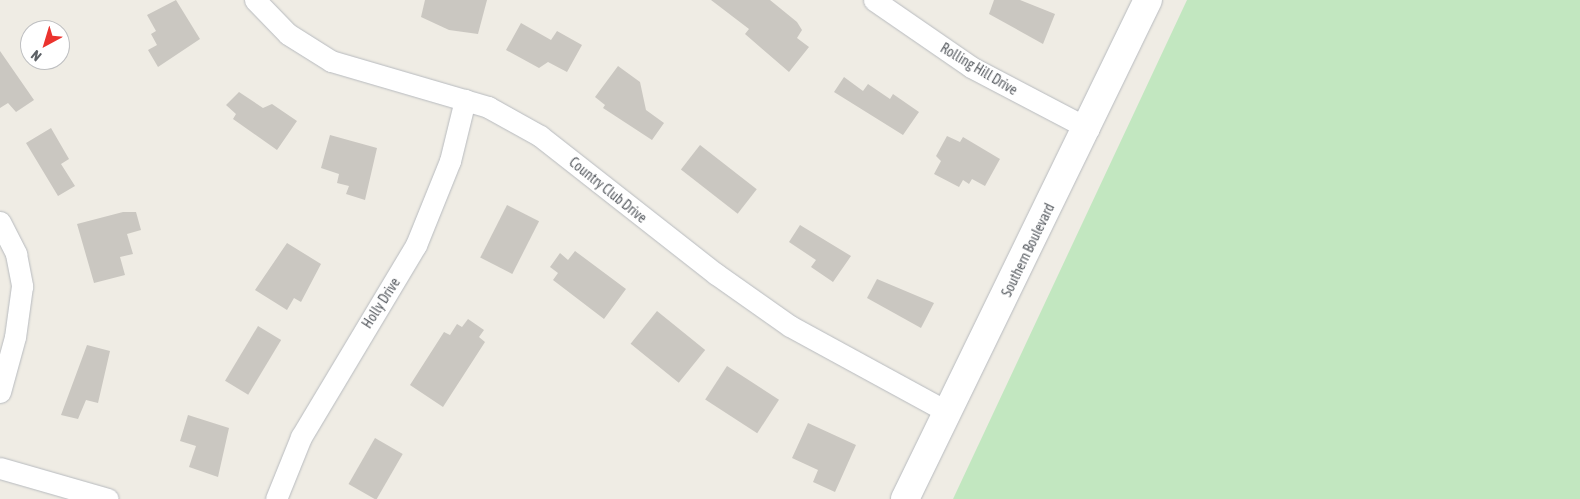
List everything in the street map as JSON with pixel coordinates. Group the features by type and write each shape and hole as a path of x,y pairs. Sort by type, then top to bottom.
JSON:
{"main road":[{"name":"Southern Boulevard","path":"905,499 1088,129 1148,0"}],"street":[{"name":"Country Club Drive","path":"255,0 288,34 331,61 465,100 505,115 540,136 716,274 790,326 948,412"},
{"name":"Rolling Hill Drive","path":"874,0 971,67 1088,129"},
{"name":"Holly Drive","path":"276,499 305,429 416,246 450,161 465,100"},
{"path":"0,222 16,254 22,286 15,337 0,392"},
{"path":"0,468 108,499"}],"green space":[{"path":"1187,0 1580,0 1580,499 953,499"}],"building":[{"path":"176,0 200,39 158,67 148,50 157,45 151,34 156,31 147,15"},
{"path":"425,0 487,0 478,34 449,30 421,17"},
{"path":"711,0 770,0 797,22 802,30 797,38 809,47 789,72 745,34 749,29"},
{"path":"994,0 1020,0 1055,14 1043,44 989,14"},
{"path":"521,23 551,40 557,31 582,45 567,72 548,62 539,68 506,50"},
{"path":"0,51 34,100 16,112 8,103 0,108"},
{"path":"618,66 640,82 646,110 664,123 652,140 603,108 605,105 595,97"},
{"path":"844,77 863,91 868,84 890,99 893,94 919,112 903,135 834,92"},
{"path":"239,92 263,108 272,104 297,121 277,150 233,119 236,114 226,105"},
{"path":"51,128 69,159 61,164 75,186 58,196 26,143"},
{"path":"330,135 377,148 365,200 346,194 349,186 337,183 339,174 321,168"},
{"path":"947,136 960,142 963,137 1000,159 985,186 972,179 969,184 963,180 959,187 934,174 941,161 936,156"},
{"path":"700,145 757,189 738,214 681,169"},
{"path":"507,205 539,221 512,274 480,258"},
{"path":"123,212 136,212 141,230 127,234 133,254 120,257 125,275 94,283 77,224"},
{"path":"800,225 851,256 833,282 811,267 816,260 789,242"},
{"path":"287,243 321,264 301,302 294,298 287,310 255,290"},
{"path":"575,251 626,289 604,319 553,280 558,273 550,267 560,253 568,260"},
{"path":"877,279 934,303 921,328 867,298"},
{"path":"657,311 705,350 679,383 631,344"},
{"path":"468,319 484,330 479,337 485,342 443,407 410,385 444,332 450,335 457,324 462,327"},
{"path":"258,326 281,340 248,395 225,381"},
{"path":"87,345 110,351 98,403 86,400 78,419 61,415"},
{"path":"727,366 779,400 757,433 705,400"},
{"path":"188,415 229,428 218,477 189,467 196,446 180,441"},
{"path":"808,423 856,445 835,492 813,482 818,470 792,458"},
{"path":"375,438 403,454 377,499 348,484"}]}
